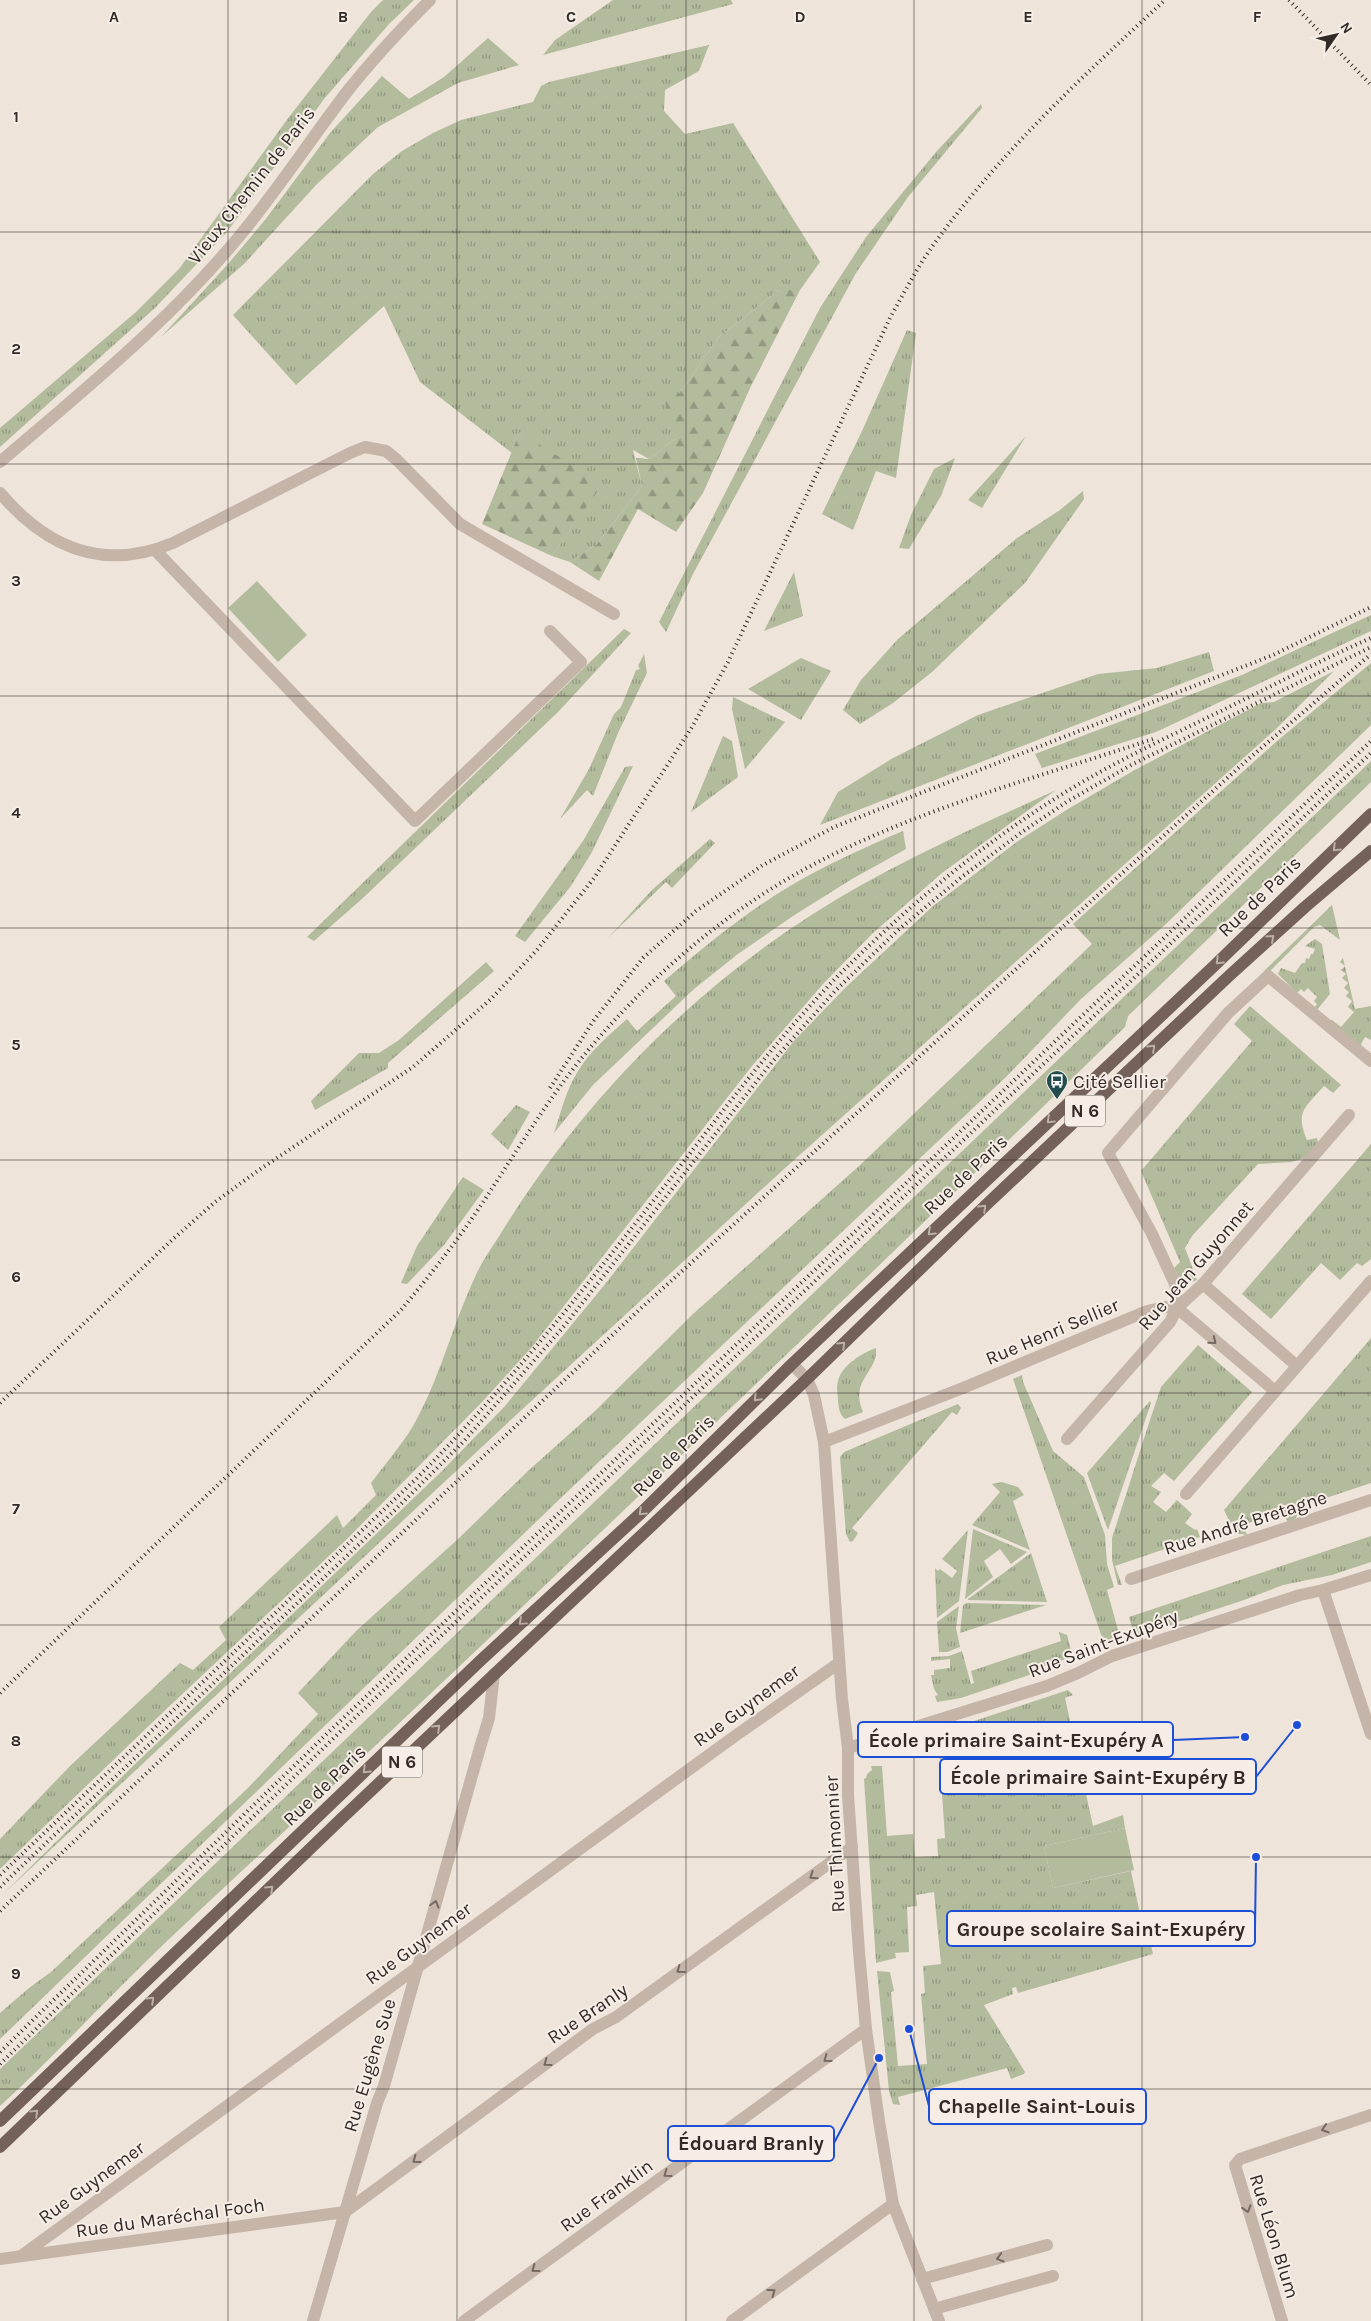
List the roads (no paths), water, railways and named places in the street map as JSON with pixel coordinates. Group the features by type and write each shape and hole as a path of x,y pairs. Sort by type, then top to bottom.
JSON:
{"main road":[{"name":"Rue de Paris","path":"0,2121 480,1661 641,1513 792,1364 1214,966 1371,814"},
{"name":"Rue de Paris","path":"0,2147 494,1674 807,1380 986,1205 1223,982 1305,907 1371,851"}],"street":[{"name":"Vieux Chemin de Paris","path":"0,462 119,359 195,286 242,234 347,92 408,21 430,0"},
{"path":"0,493 29,522 50,538 70,548 92,553 126,555 155,550 238,511 350,453 371,447 392,455 450,516 472,533 614,614"},
{"path":"155,550 415,820 581,662 550,631"},
{"path":"1275,1391 1177,1308 1175,1284 1152,1234 1108,1153 1228,1013 1268,976 1371,1062"},
{"name":"Rue Jean Guyonnet","path":"1067,1439 1170,1322 1177,1308 1204,1284 1349,1115"},
{"path":"1186,1494 1371,1280"},
{"path":"1204,1284 1297,1366"},
{"name":"Rue Henri Sellier","path":"824,1442 963,1388 1147,1312 1165,1306 1177,1308"},
{"name":"Rue Thimonnier","path":"792,1364 807,1380 814,1395 824,1442 839,1663 848,1748 852,1847 866,2030 879,2121 893,2204 939,2321"},
{"name":"Rue André Bretagne","path":"1131,1579 1371,1500"},
{"name":"Rue Saint-Exupéry","path":"848,1748 1046,1686 1112,1656 1300,1595 1371,1575"},
{"path":"1323,1590 1371,1734"},
{"name":"Rue Guynemer","path":"21,2256 735,1736 839,1663"},
{"name":"Rue Eugène Sue","path":"313,2321 344,2212 377,2103 384,2086 489,1718 494,1674"},
{"name":"Rue Branly","path":"344,2212 593,2029 616,2017 852,1847"},
{"name":"Rue Franklin","path":"464,2321 866,2030"},
{"name":"Rue Léon Blum","path":"1282,2321 1234,2168 1236,2162 1288,2141 1371,2115"},
{"path":"732,2321 893,2204"},
{"name":"Rue du Maréchal Foch","path":"0,2259 344,2212"},
{"path":"922,2279 1047,2245"},
{"path":"934,2309 1053,2276"}],"railway":[{"path":"0,1403 172,1240 215,1202 259,1170 413,1067 490,1000 537,950 594,878 692,727 728,662 890,318 924,259 962,207 1016,145 1074,85 1165,0"},
{"path":"1289,0 1371,85"},
{"path":"550,1088 594,1020 643,958 696,911 763,865 834,827 1273,655 1371,607"},
{"path":"0,1875 417,1478 451,1443 515,1371 577,1296 789,1029 833,981 886,929 943,880 1002,834 1064,793 1149,746 1371,638"},
{"path":"0,1887 396,1509 464,1441 565,1325 772,1062 835,991 897,931 963,876 1022,832 1068,801 1133,764 1371,647"},
{"path":"0,1911 639,1310 1245,762 1371,654"},
{"path":"0,1693 401,1310 465,1229 544,1109 590,1048 642,991 700,940 731,916 796,874 869,838 908,821 989,792 1153,739"},
{"path":"0,2052 336,1725 1371,741"},
{"path":"0,2064 341,1731 1371,753"}],"place":[{"name":"Cité Sellier","path":"1057,1100"},
{"name":"École primaire Saint-Exupéry B","path":"1297,1725"},
{"name":"École primaire Saint-Exupéry A","path":"1245,1737"},
{"name":"Groupe scolaire Saint-Exupéry","path":"1256,1857"},
{"name":"Chapelle Saint-Louis","path":"909,2029"},
{"name":"Édouard Branly","path":"879,2058"}]}
